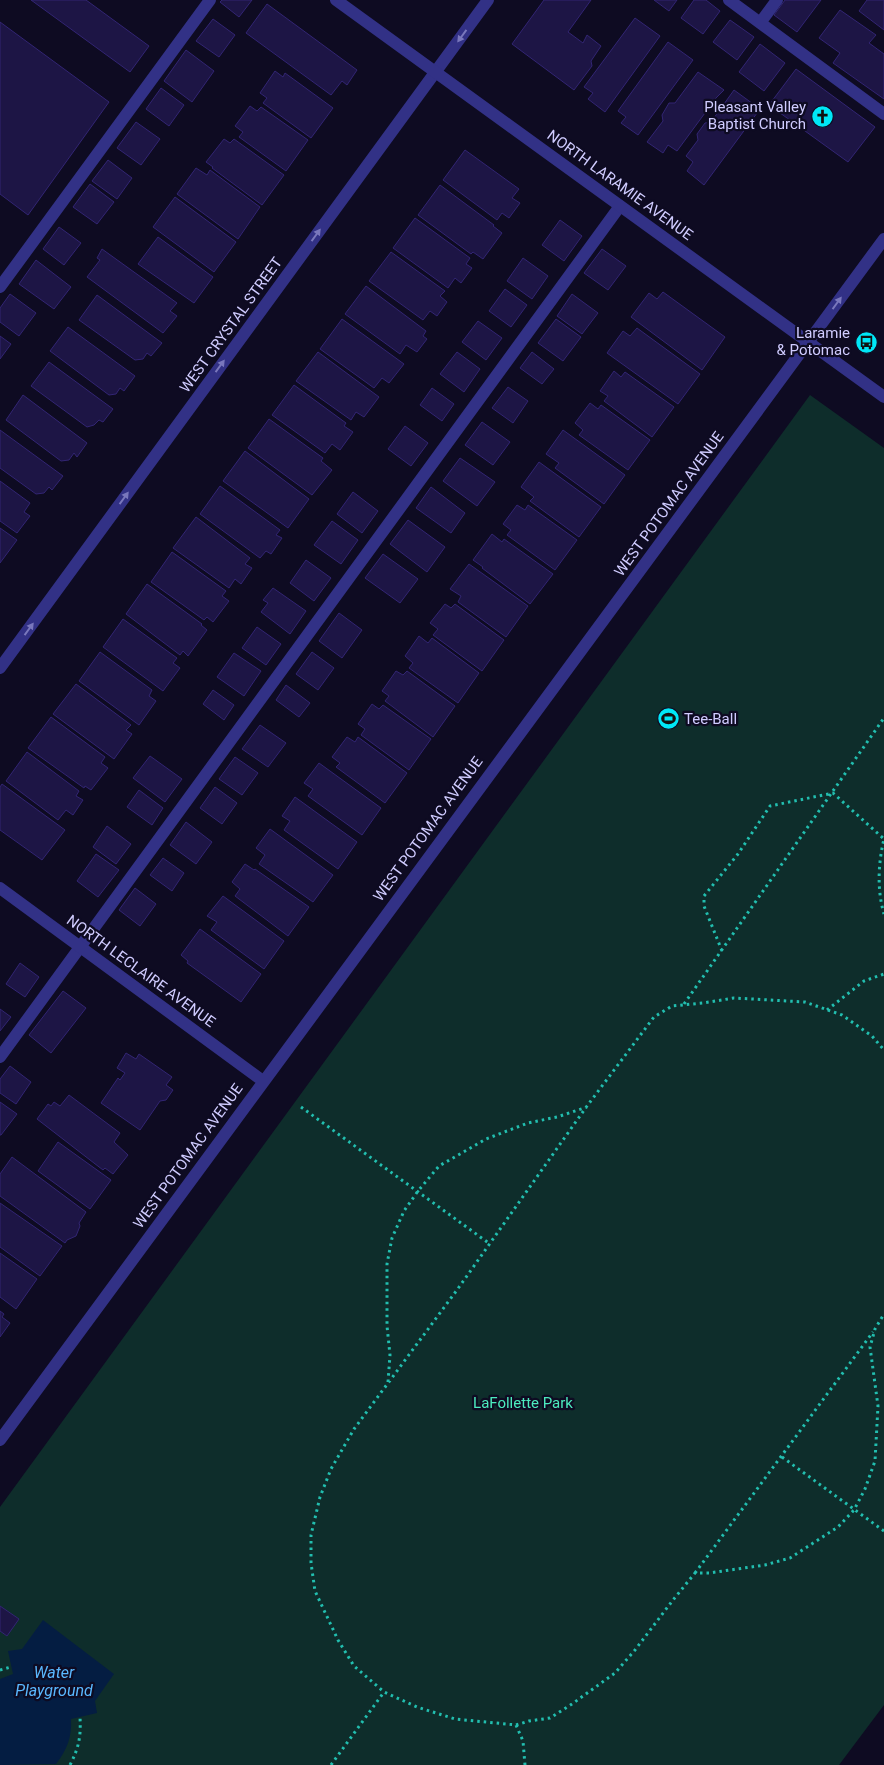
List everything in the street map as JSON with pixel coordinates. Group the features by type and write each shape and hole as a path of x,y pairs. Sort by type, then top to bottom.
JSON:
{"street":[{"path":"0,287 210,0"},
{"name":"NORTH LARAMIE AVENUE","path":"336,0 884,397"},
{"name":"WEST CRYSTAL STREET","path":"0,668 488,0"},
{"path":"729,0 884,114"},
{"path":"760,23 777,0"},
{"path":"0,1057 620,206"},
{"name":"WEST POTOMAC AVENUE","path":"0,1440 884,239"},
{"name":"NORTH LECLAIRE AVENUE","path":"0,888 263,1081"}],"path":[{"path":"684,1005 884,718"},
{"path":"832,792 884,839 880,866 881,902 884,914"},
{"path":"722,951 704,906 704,896 738,854 770,806 832,792"},
{"path":"828,1010 864,981 884,974"},
{"path":"884,1050 872,1036 842,1015 805,1002 734,998 672,1006 654,1017 587,1106 490,1244 354,1429 331,1469 320,1497 311,1535 310,1563 315,1591 326,1617 354,1666 384,1692 417,1707 455,1719 516,1726 529,1721 550,1718 572,1704 615,1673 635,1650 696,1573 782,1457 884,1314"},
{"path":"388,1382 390,1355 387,1326 387,1264 392,1238 404,1211 418,1191 439,1166 486,1139 528,1123 557,1117 587,1106"},
{"path":"301,1107 490,1244"},
{"path":"696,1573 709,1574 765,1565 790,1558 838,1527 854,1510 865,1489 875,1461 878,1406 870,1347 875,1329"},
{"path":"782,1457 884,1531"},
{"path":"0,1670 11,1667"},
{"path":"331,1765 384,1692"},
{"path":"70,1765 77,1752 81,1737 80,1717"},
{"path":"516,1726 523,1741 525,1765"}],"green space":[{"name":"LaFollette Park","path":"810,395 884,448 884,1705 839,1765 0,1765 0,1507"}],"water":[{"name":"Water Playground","path":"43,1620 114,1674 95,1701 97,1713 71,1719 71,1732 68,1743 56,1764 0,1765 0,1679 13,1674 8,1651 22,1649"}],"building":[{"path":"31,0 86,0 149,46 130,72"},
{"path":"222,0 252,0 239,17 220,2"},
{"path":"544,0 591,0 568,32 583,43 587,35 601,46 591,61 592,66 574,90 512,44"},
{"path":"654,0 677,0 669,11"},
{"path":"694,0 706,0 720,11 703,34 681,18"},
{"path":"785,0 821,0 797,32 774,15"},
{"path":"867,0 884,0 884,30 859,11"},
{"path":"267,4 357,70 347,85 342,81 331,95 246,33"},
{"path":"840,10 876,35 869,43 884,54 884,99 833,63 840,53 819,38"},
{"path":"635,18 660,36 605,112 588,99 593,93 584,87"},
{"path":"213,19 235,35 219,57 196,41"},
{"path":"730,20 754,37 737,60 713,42"},
{"path":"0,22 109,102 28,215 0,194"},
{"path":"668,42 693,60 638,135 621,123 626,117 618,111"},
{"path":"760,44 785,63 764,91 739,72"},
{"path":"186,50 214,71 192,102 164,81"},
{"name":"Pleasant Valley Baptist Church","path":"796,69 875,127 848,162 769,105"},
{"path":"275,71 283,77 285,73 333,108 311,138 263,103 267,98 260,93"},
{"path":"698,72 724,90 677,151 668,145 663,153 647,142 663,121 662,115 669,103 675,103"},
{"path":"161,88 184,105 169,126 146,109"},
{"path":"734,90 760,109 704,185 687,171 693,162 686,156 698,140 697,134 705,123 711,122"},
{"path":"250,106 257,111 261,107 308,140 286,171 239,137 243,132 235,126"},
{"path":"136,122 160,139 141,165 117,148"},
{"path":"224,139 230,143 234,139 284,175 262,205 206,162"},
{"path":"465,150 519,189 512,198 520,203 509,218 502,213 497,220 443,180"},
{"path":"108,160 132,178 117,199 92,181"},
{"path":"196,168 207,175 210,170 260,207 238,239 177,194"},
{"path":"90,184 114,202 97,224 73,207"},
{"path":"440,185 502,233 483,259 473,252 471,254 418,215"},
{"path":"175,197 236,242 214,272 153,227"},
{"path":"415,218 470,258 466,264 472,268 461,283 455,278 448,288 393,248"},
{"path":"560,220 582,236 564,261 542,245"},
{"path":"59,227 81,243 64,265 43,249"},
{"path":"158,237 213,277 194,303 138,264"},
{"path":"102,249 177,303 170,311 177,316 163,333 87,277 100,260 97,258"},
{"path":"602,249 626,266 608,290 584,273"},
{"path":"391,252 445,291 440,296 447,302 437,316 430,311 423,320 369,281"},
{"path":"523,258 548,276 532,299 507,281"},
{"path":"36,260 71,287 54,309 19,284"},
{"path":"366,286 426,331 423,336 427,339 417,352 406,345 400,354 345,314"},
{"path":"505,289 527,305 511,327 489,311"},
{"path":"663,292 725,337 702,370 631,317 649,293 657,299"},
{"path":"10,294 36,313 19,336 0,322 0,308"},
{"path":"572,294 598,313 582,334 557,316"},
{"path":"97,295 162,343 151,356 147,353 143,359 135,360 79,320"},
{"path":"342,319 404,364 389,383 382,378 374,388 320,349"},
{"path":"556,319 581,337 563,361 538,343"},
{"path":"478,321 502,338 486,360 462,342"},
{"path":"68,327 135,376 124,391 120,388 116,394 109,395 50,351"},
{"path":"637,328 700,374 678,404 607,353 623,331 630,336"},
{"path":"0,336 11,344 0,359"},
{"path":"318,352 379,397 364,417 356,412 351,420 296,381"},
{"path":"457,352 480,369 464,392 440,374"},
{"path":"532,352 554,369 542,384 520,368"},
{"path":"49,362 113,409 103,422 99,420 94,425 87,427 31,386"},
{"path":"614,371 621,377 625,372 674,407 652,437 604,401 608,396 600,391"},
{"path":"294,385 346,423 344,426 353,432 340,450 332,444 325,453 272,415"},
{"path":"508,387 528,401 513,423 492,408"},
{"path":"432,388 454,404 442,421 420,405"},
{"path":"23,395 87,443 77,457 74,453 69,460 61,461 6,420"},
{"path":"590,403 598,409 601,405 650,440 628,470 579,435 583,430 575,423"},
{"path":"269,419 323,458 321,461 332,470 312,495 248,448"},
{"path":"482,422 510,442 493,465 465,445"},
{"path":"405,426 428,443 411,466 388,449"},
{"path":"0,430 63,476 52,490 49,487 44,493 36,494 0,468"},
{"path":"563,430 625,475 604,504 555,468 559,463 546,454"},
{"path":"245,451 309,499 288,528 223,481"},
{"path":"460,458 495,482 477,506 443,481"},
{"path":"539,462 601,507 579,537 530,501 534,497 521,487"},
{"path":"0,481 30,503 24,512 30,516 17,533 0,521"},
{"path":"220,486 280,530 276,535 282,538 271,554 266,551 260,558 200,514"},
{"path":"431,487 465,513 451,533 416,508"},
{"path":"353,492 378,511 362,533 337,514"},
{"path":"517,505 525,510 528,505 577,540 555,570 507,535 511,530 503,524"},
{"path":"196,517 250,558 245,564 252,568 241,584 235,579 229,588 173,548"},
{"path":"408,520 445,547 427,572 390,544"},
{"path":"332,521 358,540 341,564 314,545"},
{"path":"0,528 17,540 0,563"},
{"path":"492,534 502,542 504,539 553,574 530,604 473,560"},
{"path":"172,552 226,591 222,596 229,601 213,622 207,617 204,620 151,582"},
{"path":"383,554 418,579 400,603 365,578"},
{"path":"306,560 331,578 314,601 290,583"},
{"path":"469,564 528,606 506,637 458,602 461,596 450,589"},
{"path":"147,584 202,624 207,630 188,656 183,651 180,655 126,614"},
{"path":"273,588 306,611 290,634 261,612 268,603 263,600"},
{"path":"445,604 451,608 455,604 504,640 482,671 433,635 438,629 430,623"},
{"path":"339,613 362,630 342,658 319,641"},
{"path":"123,619 177,658 173,663 180,668 163,691 103,647"},
{"path":"257,627 281,644 266,665 242,648"},
{"path":"419,636 428,643 432,638 479,673 458,703 409,668 413,663 405,656"},
{"path":"100,652 152,690 149,696 156,701 139,725 79,681"},
{"path":"312,652 334,668 318,690 296,674"},
{"path":"234,653 261,671 244,696 217,677"},
{"path":"396,671 403,675 407,671 455,706 433,737 385,701 389,696 382,691"},
{"path":"76,684 131,725 126,730 132,734 114,759 53,714"},
{"path":"286,685 310,703 299,717 276,700"},
{"path":"213,690 234,705 224,720 203,704"},
{"path":"372,704 379,709 383,705 431,739 409,770 361,735 365,729 358,724"},
{"path":"51,717 105,757 101,763 108,768 91,790 85,786 84,788 28,748"},
{"path":"260,725 286,743 268,767 242,749"},
{"path":"347,737 355,742 358,737 407,773 385,803 336,767 340,763 332,757"},
{"path":"27,752 79,791 76,796 83,800 73,815 66,810 58,820 6,781"},
{"path":"150,756 182,779 165,802 133,778"},
{"path":"235,757 258,773 242,795 219,779"},
{"path":"319,763 381,808 362,835 308,796 313,789 304,783"},
{"path":"2,784 65,830 42,860 0,830 0,787"},
{"path":"215,787 237,803 222,824 200,808"},
{"path":"139,790 163,808 152,825 127,807"},
{"path":"295,797 357,842 338,869 284,830 290,821 282,816"},
{"path":"186,822 212,842 196,864 170,845"},
{"path":"107,826 131,844 116,864 93,847"},
{"path":"270,829 333,875 313,902 259,864 265,855 256,848"},
{"path":"96,854 119,870 98,897 77,881"},
{"path":"163,858 184,873 172,891 150,875"},
{"path":"245,864 309,907 288,936 235,896 240,889 232,882"},
{"path":"135,888 156,904 140,926 119,910"},
{"path":"223,896 284,941 264,969 211,930 217,922 207,916"},
{"path":"200,929 261,974 241,1002 187,963 188,961 181,955"},
{"path":"20,963 39,977 25,997 6,984"},
{"path":"63,991 86,1008 51,1053 29,1035"},
{"path":"0,1009 11,1017 0,1031"},
{"path":"126,1053 136,1059 139,1054 172,1077 166,1085 173,1090 166,1100 160,1101 140,1130 101,1103 118,1078 120,1080 125,1073 117,1068"},
{"path":"10,1066 31,1082 16,1104 0,1093 0,1079"},
{"path":"69,1095 120,1133 114,1142 128,1155 113,1174 105,1168 103,1170 37,1119 48,1104 51,1106 54,1102 60,1106"},
{"path":"0,1102 17,1114 1,1135 0,1135"},
{"path":"58,1142 111,1180 90,1209 38,1171"},
{"path":"12,1157 86,1212 79,1223 80,1226 76,1236 65,1243 0,1196 0,1174"},
{"path":"0,1203 62,1246 40,1276 0,1247"},
{"path":"0,1253 37,1279 16,1309 0,1297"},
{"path":"0,1311 4,1314 2,1317 10,1323 0,1337"},
{"path":"0,1606 19,1619 7,1636 0,1631"}],"place":[{"name":"Pleasant Valley Baptist Church","path":"822,116"},
{"name":"Laramie & Potomac","path":"866,342"},
{"name":"Tee-Ball","path":"668,719"}]}
